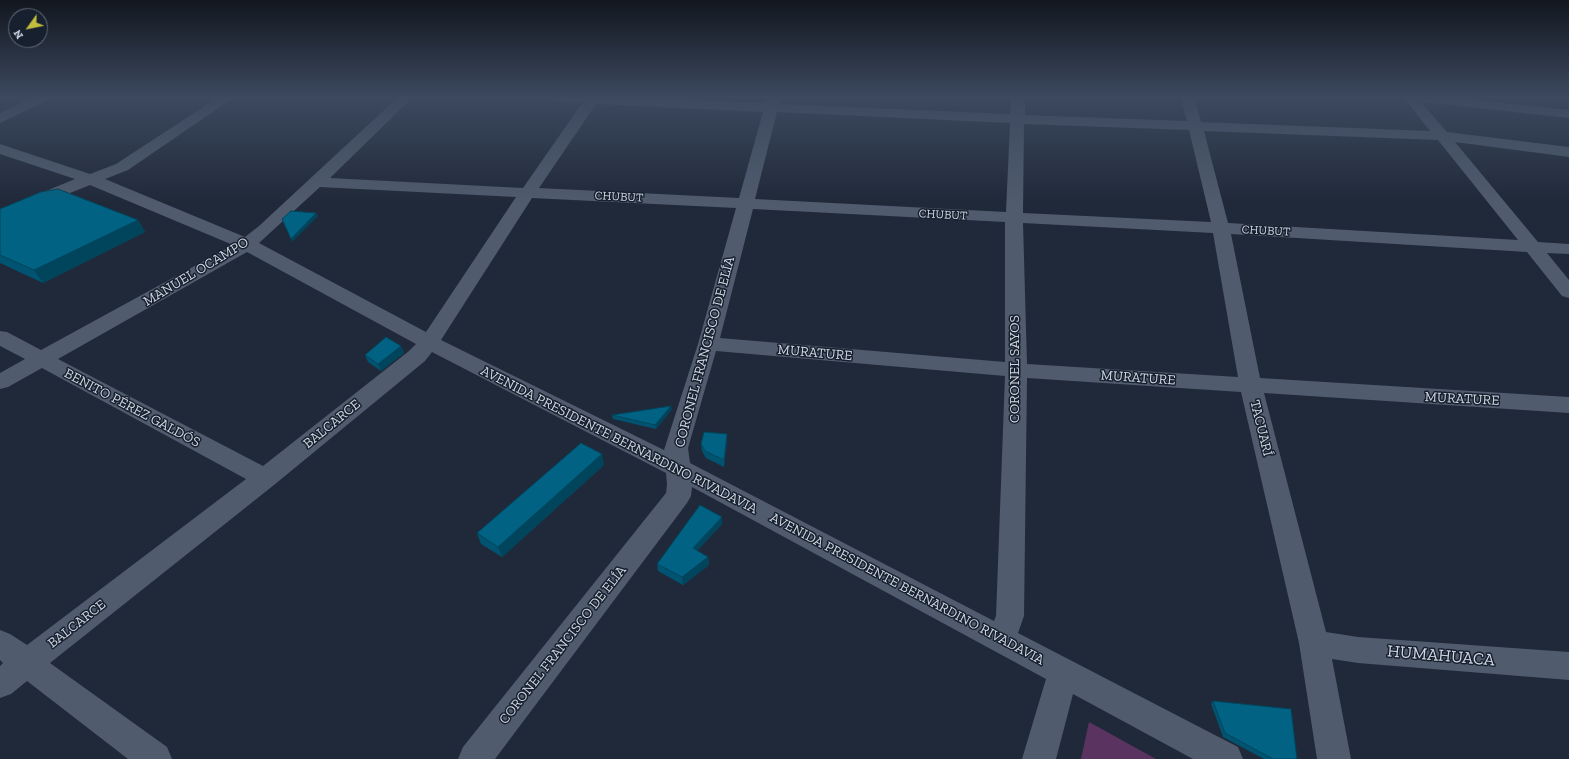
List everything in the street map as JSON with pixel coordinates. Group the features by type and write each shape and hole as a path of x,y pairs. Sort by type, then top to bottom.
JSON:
{"street":[{"path":"0,216 132,162 174,133"},
{"name":"MANUEL OCAMPO","path":"0,382 213,265 247,244 265,230 367,133"},
{"name":"BALCARCE","path":"0,684 264,478 417,356 430,342 528,192 569,133"},
{"name":"CORONEL FRANCISCO DE ELÍA","path":"475,759 678,496 680,485 676,448 708,344 764,133"},
{"name":"CORONEL SAYOS","path":"1001,639 1010,616 1016,370 1014,219 1018,133"},
{"name":"TACUARÍ","path":"1197,133 1220,228 1251,386 1314,643 1334,759"},
{"path":"1370,133 1440,136 1569,152"},
{"path":"1438,133 1569,292"},
{"name":"AVENIDA PRESIDENTE BERNARDINO RIVADAVIA","path":"0,149 90,179 247,244 430,342 678,468 1226,759"},
{"name":"CHUBUT","path":"316,182 528,192 1014,219 1220,228 1569,249"},
{"name":"BENITO PÉREZ GALDÓS","path":"0,337 264,478"},
{"name":"MURATURE","path":"708,344 1016,370 1569,405"},
{"path":"0,643 26,664 155,759"},
{"name":"HUMAHUACA","path":"1314,643 1358,650 1569,666"},
{"path":"1040,759 1063,672"}],"shaded area":[{"path":"1089,722 1156,759 1081,759"}],"building":[{"path":"58,189 138,220 34,270 0,255 0,209 41,192"},
{"path":"291,211 316,213 291,239 282,219"},
{"path":"386,337 401,346 378,364 365,355"},
{"path":"671,406 655,425 612,415"},
{"path":"704,432 727,434 724,460 705,451 701,444"},
{"path":"581,443 602,454 498,547 477,533"},
{"path":"700,505 722,517 693,548 708,557 682,577 657,564"},
{"path":"1213,701 1291,709 1297,759 1273,759 1225,733"}]}
